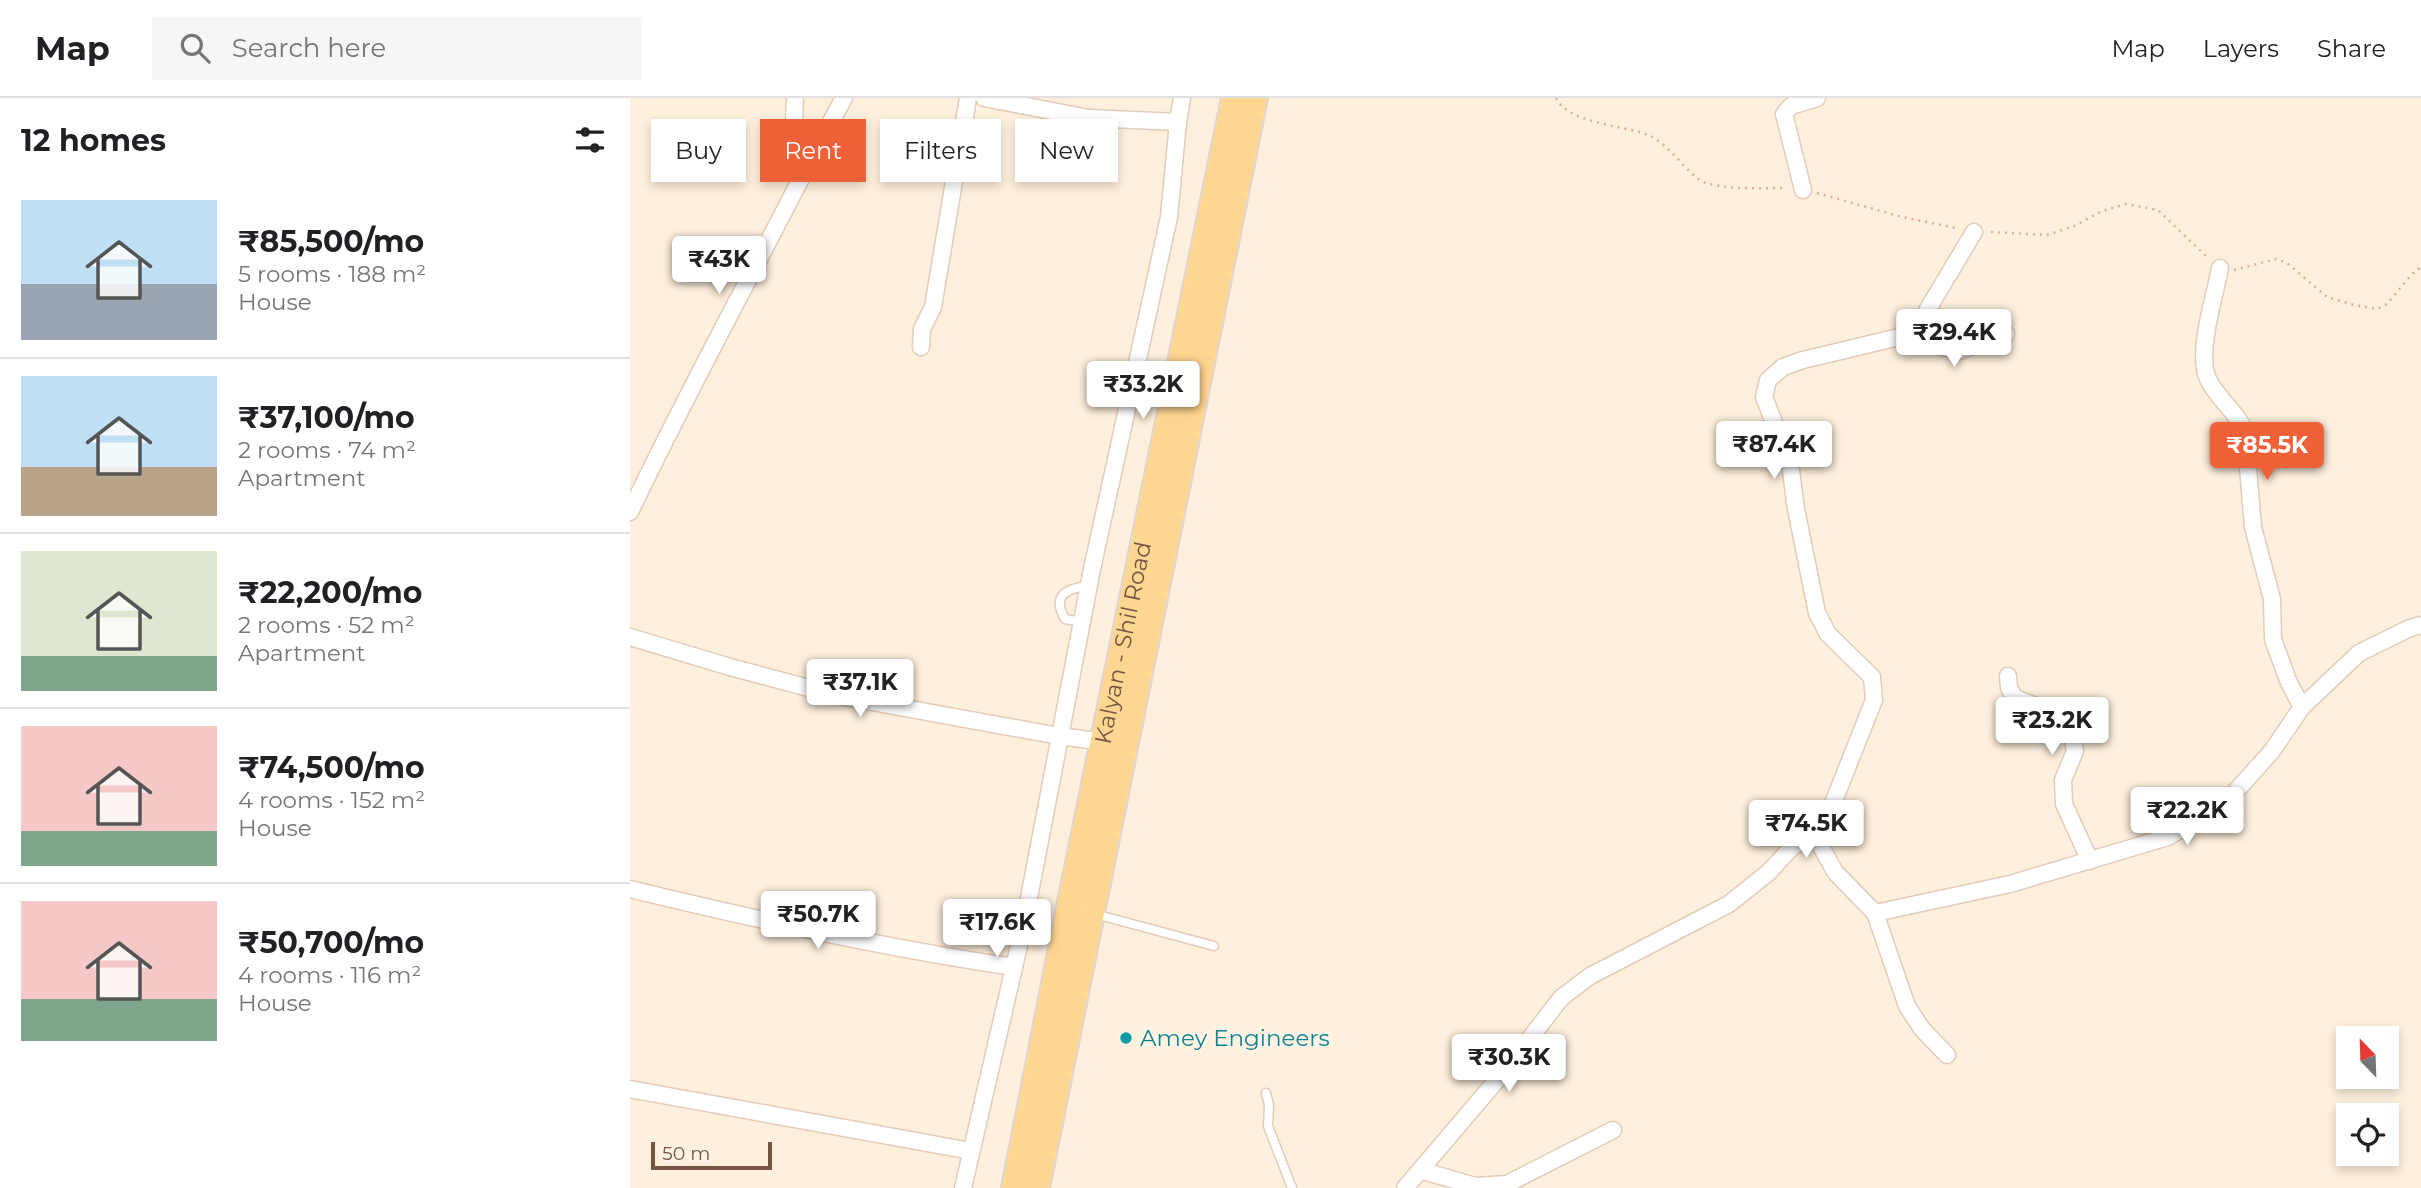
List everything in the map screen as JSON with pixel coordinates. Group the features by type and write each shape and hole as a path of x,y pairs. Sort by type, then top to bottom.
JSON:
{"main road":[{"name":"Kalyan - Shil Road","path":"1037,1188 1093,913 1114,743 1234,98"},
{"name":"Kalyan - Shil Road","path":"1014,1188 1069,907 1114,743 1255,98"}],"street":[{"path":"794,119 795,98"},
{"path":"832,119 844,98"},
{"path":"921,347 922,329 933,307 968,98"},
{"path":"984,98 1089,118 1178,122"},
{"path":"963,1188 1014,967 1089,586 1169,217 1182,98"},
{"path":"1803,190 1784,114 1791,106 1816,98"},
{"path":"630,512 662,444 798,182"},
{"path":"1899,337 1925,314 1974,232"},
{"path":"2220,268 2203,348 2203,363 2208,381 2241,422 2245,432 2253,527 2272,599 2273,639 2289,683 2302,707"},
{"path":"1818,841 1874,700 1875,688 1872,677 1828,634 1817,613 1796,509 1790,464 1764,397 1768,380 1783,367 1803,360 1899,337 1959,351 2006,334"},
{"path":"1875,913 2010,884 2168,837 2228,800 2272,751 2302,707 2359,653 2421,625"},
{"path":"630,637 839,696 1059,736 1114,743"},
{"path":"2008,676 2009,688 2015,698 2057,714 2072,736 2075,751 2066,771 2062,790 2064,804 2090,861"},
{"path":"1405,1188 1508,1067 1562,998 1590,976 1729,904 1804,839 1818,841"},
{"path":"1818,841 1835,872 1875,913 1908,1006 1922,1029 1947,1055"},
{"path":"630,889 837,936 932,955 1014,967"},
{"path":"630,1088 649,1094 971,1151"},
{"path":"1420,1170 1475,1186 1507,1184 1613,1130"}],"lane":[{"path":"1082,622 1065,619 1060,601 1069,588 1089,586"},
{"path":"1069,907 1214,946"},
{"path":"1266,1093 1269,1105 1268,1126 1292,1188"}],"path":[{"path":"1556,98 1560,106 1585,119 1651,136 1667,146 1702,181 1729,188 1789,187 1855,202 1902,217 1974,232 2046,235 2074,226 2102,211 2126,204 2158,210 2220,268 2234,270 2276,259 2287,263 2327,297 2354,306 2377,309 2387,304 2421,267"}],"place":[{"name":"Amey Engineers","path":"1126,1038"}]}
